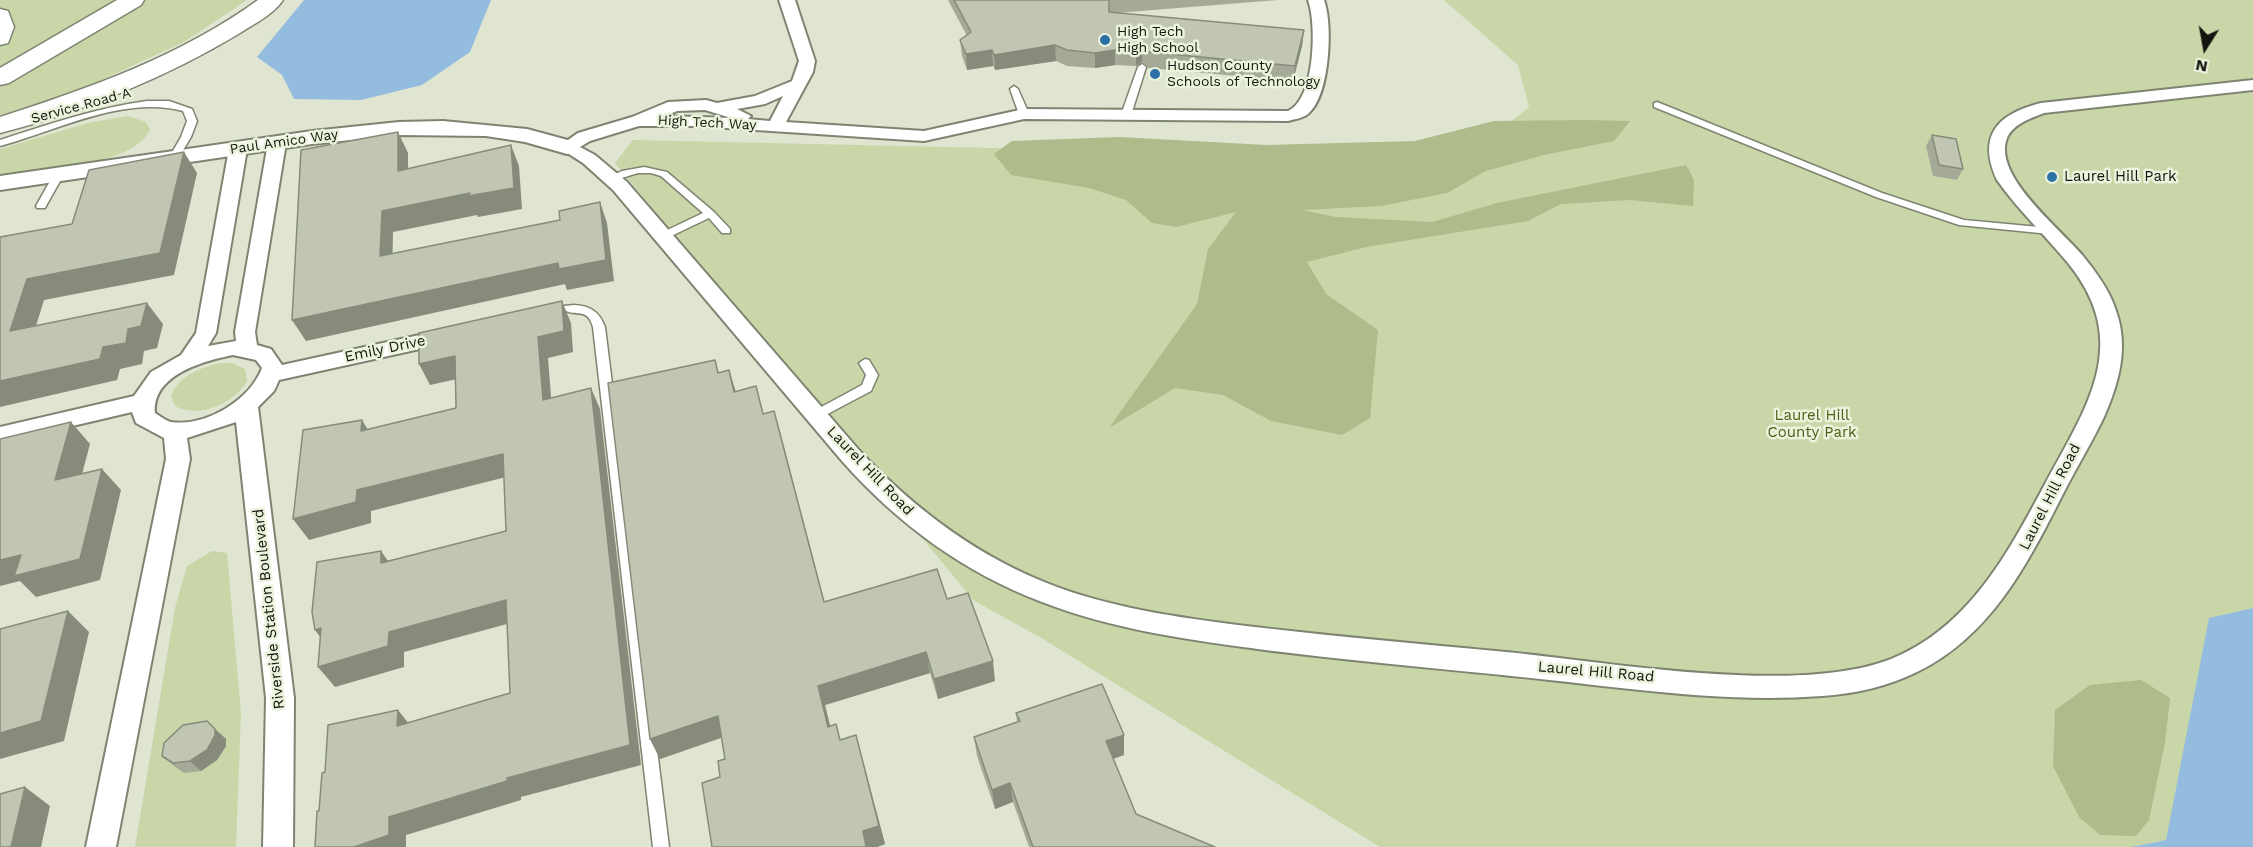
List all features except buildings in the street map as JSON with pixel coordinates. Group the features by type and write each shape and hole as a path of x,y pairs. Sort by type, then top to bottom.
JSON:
{"highway":[{"path":"0,78 133,0"},
{"path":"0,125 129,77 233,25 272,0"}],"street":[{"name":"High Tech Way","path":"775,127 807,67 807,56 787,0"},
{"name":"High Tech Way","path":"638,121 678,120 936,135 995,118 1024,114 1269,117 1290,115 1304,109 1312,93 1322,29 1320,10 1316,0"},
{"name":"High Tech Way","path":"718,107 759,100 799,84"},
{"name":"Laurel Hill Road","path":"567,147 589,159 612,178 816,415 898,504 933,532 986,565 1021,583 1092,610 1206,632 1378,652 1669,678 1789,686 1857,680 1913,662 1957,634 1980,611 2014,566 2105,391 2110,378 2113,346 2107,314 2093,282 2014,192 2000,168 1995,148 1997,139 2008,124 2027,113 2055,106 2253,86"},
{"name":"High Tech Way","path":"567,147 590,134 638,121 674,106 718,107 775,127"},
{"name":"Paul Amico Way","path":"0,183 277,142 363,132 442,129 524,135 567,147"},
{"path":"247,349 245,332 277,142"},
{"path":"190,358 206,333 238,149"},
{"path":"545,314 568,309"},
{"name":"Emily Drive","path":"273,374 464,332"},
{"path":"247,349 257,351 269,360 273,374 265,390 247,407 222,420 175,430 155,427 148,423 144,417 142,402 157,380 190,358 219,350 247,349"},
{"path":"0,435 142,402"},
{"name":"Riverside Station Boulevard","path":"247,407 247,424 275,640 280,698 278,847"},
{"path":"100,847 178,459 175,430"}],"lane":[{"path":"1126,115 1142,67"},
{"path":"1014,89 1024,114"},
{"name":"Service Road A","path":"0,143 122,108 164,103 181,106 192,116 186,137 174,158"},
{"path":"1657,105 1879,195 1963,223 2050,231"},
{"path":"612,178 642,169 664,174 726,231"},
{"path":"41,206 59,174"},
{"path":"663,236 710,214"},
{"path":"568,309 584,309 595,315 597,320 661,847"},
{"path":"816,415 867,388 872,375 865,363"}],"green space":[{"path":"0,0 247,0 184,42 60,99 0,120"},
{"name":"Laurel Hill County Park","path":"1444,0 2253,0 2253,673 2166,840 2131,847 1380,847 1043,639 973,600 615,163 633,140 1219,153 1402,152 1504,127 1529,107 1518,65"},
{"path":"128,116 146,122 150,130 139,143 124,152 82,164 0,174 0,149 88,123"},
{"path":"1494,121 1630,121 1614,141 1544,155 1486,171 1447,193 1381,206 1302,210 1336,217 1432,222 1497,203 1686,165 1694,180 1693,206 1630,200 1561,204 1528,221 1366,247 1307,262 1326,294 1378,330 1370,418 1342,435 1271,421 1223,395 1175,388 1109,428 1197,304 1208,249 1236,212 1176,227 1152,223 1126,200 1089,188 1011,175 994,154 1012,141 1119,137 1266,145 1415,141"},
{"path":"233,363 245,369 247,381 234,396 205,410 184,410 175,406 171,396 185,377 206,367"},
{"path":"212,551 227,553 241,713 236,847 135,847 175,608 187,566"},
{"path":"2141,680 2170,698 2165,743 2149,820 2136,836 2100,835 2079,817 2053,766 2055,710 2090,685"}],"water":[{"path":"304,0 491,0 470,52 422,85 361,100 294,99 282,75 257,57"},
{"path":"2253,608 2253,847 2131,847 2166,840 2209,618"}],"place":[{"name":"High Tech High School","path":"1105,40"},
{"name":"Hudson County Schools of Technology","path":"1155,74"},
{"name":"Laurel Hill Park","path":"2052,177"}]}
